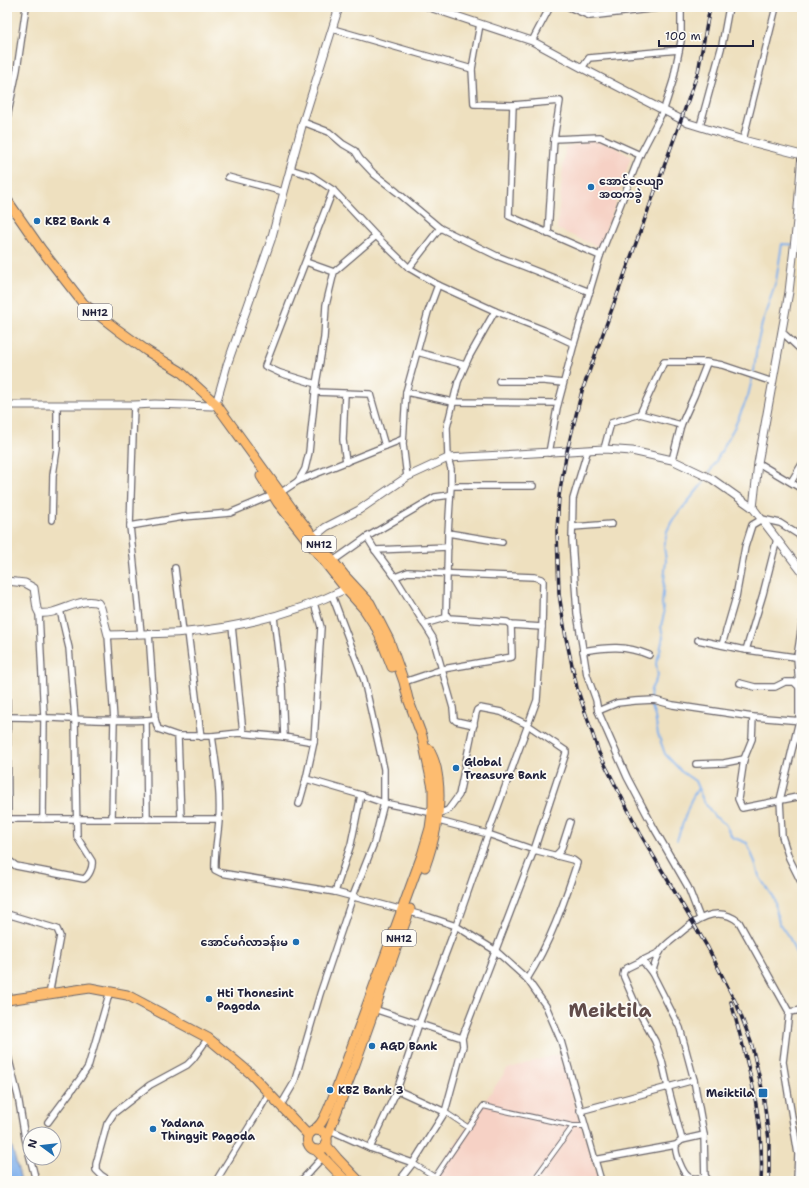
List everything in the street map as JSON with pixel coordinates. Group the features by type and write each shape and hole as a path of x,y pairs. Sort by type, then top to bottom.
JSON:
{"main road":[{"name":"NH12","path":"7,200 41,249 83,302 147,351 180,371 203,392 276,494 311,539 349,587 370,603 389,640 404,682 408,699 422,736 433,788 435,817 430,828 406,911 371,1008 323,1119 312,1132"},
{"name":"NH12","path":"311,539 333,561 377,629 398,683 408,699"},
{"path":"7,1000 90,988 127,995 208,1038 250,1073 281,1105 312,1132"},
{"name":"NH12","path":"328,1137 354,1067 371,1008"},
{"path":"346,1181 316,1150 310,1147 307,1138 312,1132 322,1131 328,1137 337,1158 359,1181"},
{"path":"316,1150 323,1149 328,1137"}],"street":[{"path":"7,118 17,70 26,7"},
{"path":"7,406 212,403 271,240 303,122 339,7"},
{"path":"429,7 532,41 664,109 678,118 743,140 802,154 798,221 789,292 758,463 753,508"},
{"path":"532,41 550,7"},
{"path":"569,7 590,16 667,7"},
{"path":"549,453 558,404 600,256 640,155 664,109 673,81 681,42 681,7"},
{"path":"700,126 722,45 729,7"},
{"path":"743,140 776,7"},
{"path":"480,24 472,69 474,104 513,105 560,101 554,139 548,234"},
{"path":"333,29 472,69"},
{"path":"582,68 589,58 679,50"},
{"path":"513,105 509,216 600,256"},
{"path":"303,122 329,132 343,144 355,151 360,159 374,174 440,228 497,256 590,292"},
{"path":"554,139 600,137 640,155"},
{"path":"290,169 312,176 333,190 376,236 409,268 438,285 574,344"},
{"path":"228,177 284,192"},
{"path":"316,384 280,373 265,366 333,190"},
{"path":"409,268 440,228"},
{"path":"298,481 305,469 309,452 316,384 324,338 326,305 334,272 376,236"},
{"path":"306,262 334,272"},
{"path":"407,477 403,439 406,392 428,312 438,285"},
{"path":"448,617 446,615 451,469 448,458 447,427 458,382 468,357 496,311"},
{"path":"782,332 802,350"},
{"path":"417,352 465,365"},
{"path":"640,414 664,362 707,363 722,366 773,382"},
{"path":"672,460 681,425 707,363"},
{"path":"499,381 544,381 564,383"},
{"path":"315,392 370,394 385,446"},
{"path":"406,392 453,402 558,404"},
{"path":"345,394 342,440 346,462"},
{"path":"52,520 53,475 57,449 56,405"},
{"path":"134,405 130,526 141,633"},
{"path":"604,449 611,423 640,414 681,425"},
{"path":"130,526 184,517 230,513 276,494 298,481 403,439"},
{"path":"311,539 326,527 359,510 407,477 448,458 604,449 632,451 672,460 712,479 753,508 802,572"},
{"path":"590,450 587,452 573,499 572,540 577,613 587,675 596,700 598,711 627,777 688,888 700,918"},
{"path":"758,463 802,489"},
{"path":"791,482 802,464"},
{"path":"451,486 533,486"},
{"path":"333,561 367,537 435,497 450,495"},
{"path":"722,645 736,597 745,547 752,525 762,519 780,523 802,537"},
{"path":"573,527 612,524"},
{"path":"448,533 502,542"},
{"path":"367,537 395,577 433,638 443,669 453,708 454,719 456,721 474,724"},
{"path":"746,650 763,594 777,539"},
{"path":"375,550 448,547"},
{"path":"175,568 201,737"},
{"path":"370,1148 397,1090 419,1024 456,926 537,700 542,627 543,581 541,579 534,577 408,572 395,577"},
{"path":"7,581 25,583 34,588 39,613 44,717 43,819"},
{"path":"108,635 186,632 232,626 274,617 314,603 349,587"},
{"path":"281,1105 294,1083 320,994 353,896 374,843 384,804 384,769 364,680 332,595"},
{"path":"39,613 60,610 87,601 94,601 98,603 101,608 108,635 114,720 112,818"},
{"path":"299,804 314,742 321,627 314,603"},
{"path":"7,859 16,866 84,879 86,878 92,865 92,861 77,837 75,719 69,648 60,610"},
{"path":"274,617 282,685 284,737"},
{"path":"424,624 448,617 507,622 511,625 542,627"},
{"path":"802,624 799,657 800,721 780,800 782,836 789,858 802,884"},
{"path":"404,682 443,669 512,657 511,625"},
{"path":"232,626 243,733"},
{"path":"149,633 155,719 158,729 178,736 201,737 243,733 314,742"},
{"path":"698,640 746,650 799,657"},
{"path":"583,650 607,647 624,648 637,650 649,655"},
{"path":"740,683 755,687 775,687 785,682 794,682 799,687"},
{"path":"7,700 8,819 219,819"},
{"path":"598,711 617,703 654,700 673,705 753,717 800,721"},
{"path":"399,1181 413,1163 445,1112 463,1046 462,1038 534,850 566,751 528,726 501,712 480,708 477,710 459,795 448,810 435,817"},
{"path":"7,717 114,720 155,719"},
{"path":"753,717 752,739 744,759 738,799 742,808 802,796"},
{"path":"146,720 147,819"},
{"path":"178,736 181,819"},
{"path":"212,736 218,775 219,819 215,860 216,870 221,873 335,892 429,917 456,926 496,951 527,979 546,1006 561,1041 584,1126 601,1181"},
{"path":"696,764 724,763 744,759"},
{"path":"306,779 361,795 384,804 435,817 534,850 572,860 577,863 567,894 552,931 539,960 527,979"},
{"path":"335,892 351,844 361,795"},
{"path":"555,856 561,850 570,822"},
{"path":"7,914 57,929 60,936 49,995"},
{"path":"682,1140 662,1061 623,975 627,968 660,952 693,922 706,916 722,914 739,922 789,1012 783,1062 798,1154 798,1181"},
{"path":"652,973 660,952"},
{"path":"642,960 652,973 680,1028 694,1080 704,1135 706,1179 687,1176 683,1171 675,1149 676,1145"},
{"path":"48,1122 88,1067 110,991"},
{"path":"371,1008 462,1038"},
{"path":"789,1012 802,1010"},
{"path":"110,1181 96,1170 96,1164 107,1124 114,1113 150,1085 187,1065 208,1038"},
{"path":"7,1052 18,1096 24,1138 36,1181"},
{"path":"580,1111 694,1080"},
{"path":"397,1090 445,1112 469,1128"},
{"path":"216,1181 258,1114 269,1093"},
{"path":"433,1179 483,1106 573,1126 584,1126"},
{"path":"533,1181 573,1126"},
{"path":"594,1160 676,1145 682,1140 704,1135"},
{"path":"328,1137 370,1148 413,1163 433,1179 441,1181"},
{"path":"301,1181 323,1157"}],"shaded area":[{"name":"အောင်ဇေယျာ အထကခွဲ","path":"592,140 612,145 631,157 611,217 599,247 557,229 565,147"},
{"path":"559,1054 599,1181 430,1181 507,1069"}],"water":[{"path":"7,1129 20,1177 21,1181 7,1181"}],"waterway":[{"path":"710,472 735,426 748,396 754,371 757,345 776,281 782,244 802,245"},
{"path":"704,482 672,521 667,531 664,547 666,560 662,604 664,614 661,626 663,637 656,663 658,676 651,689 650,700 658,734 665,754 682,772 695,781 703,800 714,816 725,824 732,837 747,843 759,876 774,899 779,923 790,939 801,966 802,973"},
{"path":"677,840 691,800 698,788"}],"railway":[{"path":"710,7 698,72 582,391 567,451 559,496 557,531 559,594 566,638 577,688 599,753 641,835 708,948 737,1005 751,1042 763,1093 769,1140 769,1181"},
{"path":"731,1002 754,1090 762,1158 761,1181"}],"place":[{"name":"အောင်ဇေယျာ အထကခွဲ","path":"591,187"},
{"name":"KBZ Bank 4","path":"37,221"},
{"name":"Global Treasure Bank","path":"456,768"},
{"name":"အောင်မင်္ဂလာခန်းမ","path":"296,942"},
{"name":"Hti Thonesint Pagoda","path":"209,999"},
{"name":"AGD Bank","path":"372,1046"},
{"name":"KBZ Bank 3","path":"330,1090"},
{"name":"Meiktila","path":"763,1093"},
{"name":"Yadana Thingyit Pagoda","path":"153,1129"}],"district":[{"name":"Meiktila","path":"610,1010"}]}
